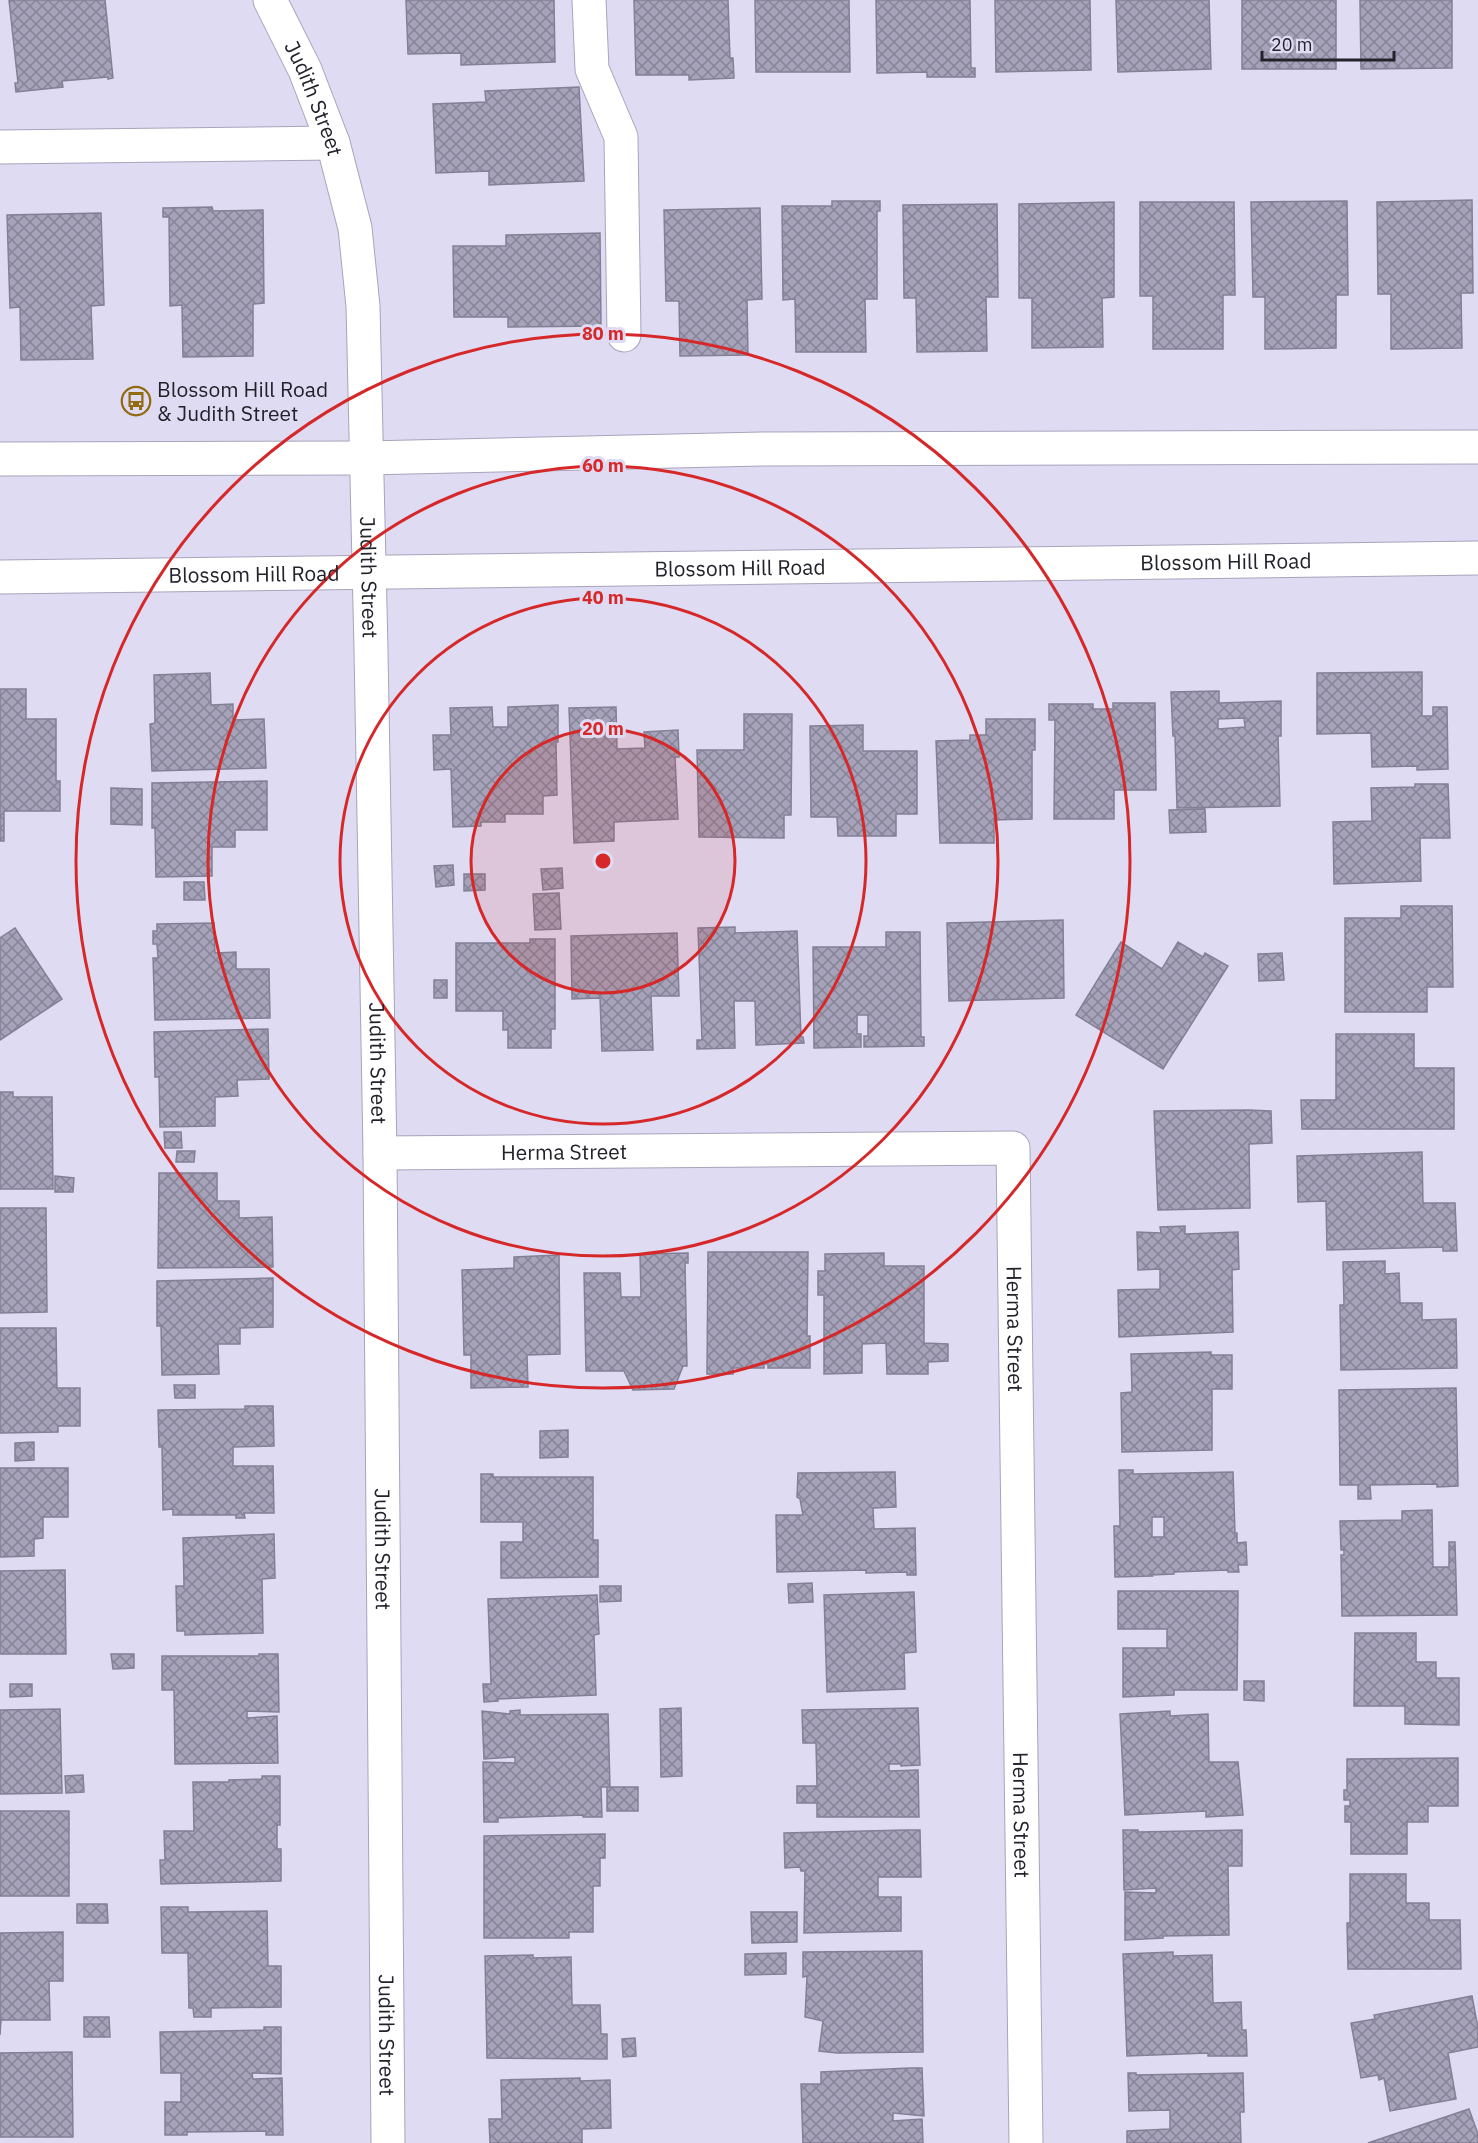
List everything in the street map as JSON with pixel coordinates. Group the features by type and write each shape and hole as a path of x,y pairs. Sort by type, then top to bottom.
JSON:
{"street":[{"name":"Judith Street","path":"270,0 305,70 333,142 355,228 363,306 380,1153 388,2143"},
{"path":"589,0 592,69 621,137 624,335"},
{"path":"0,147 333,142"},
{"path":"0,459 366,458 762,449 1478,447"},
{"name":"Blossom Hill Road","path":"0,577 1478,558"},
{"name":"Herma Street","path":"380,1153 1013,1148 1026,2143"}],"building":[{"path":"9,0 105,0 113,78 62,81 63,87 16,92 15,83 18,83"},
{"path":"406,0 554,0 555,62 461,65 461,53 408,54"},
{"path":"634,0 728,0 730,58 733,58 734,78 689,80 689,75 636,75"},
{"path":"755,0 849,0 850,72 756,72"},
{"path":"876,0 970,0 971,68 975,68 975,77 927,77 927,72 877,73"},
{"path":"995,0 1090,0 1091,70 996,72"},
{"path":"1116,0 1209,0 1211,69 1118,72"},
{"path":"1242,0 1336,0 1336,69 1242,69"},
{"path":"1360,0 1452,0 1452,68 1361,69"},
{"path":"579,87 584,181 489,185 489,171 436,173 433,104 486,102 485,91"},
{"path":"1472,200 1473,293 1461,293 1462,348 1391,349 1391,294 1378,294 1377,202"},
{"path":"832,201 880,201 880,211 877,211 877,299 865,299 866,352 796,352 795,299 783,300 782,206 832,206"},
{"path":"1347,201 1348,295 1336,295 1336,348 1265,349 1265,297 1253,297 1251,202"},
{"path":"1114,202 1114,297 1102,298 1103,347 1032,348 1032,298 1019,298 1019,204"},
{"path":"1140,202 1234,202 1235,295 1223,295 1223,349 1153,349 1153,296 1140,296"},
{"path":"997,204 998,297 986,297 987,351 917,352 916,298 904,298 903,205"},
{"path":"212,207 213,211 263,210 264,303 253,304 253,356 183,357 182,305 170,306 169,217 163,217 163,208"},
{"path":"760,208 762,299 747,300 748,355 680,356 679,301 666,301 664,210"},
{"path":"101,213 104,305 91,306 93,359 21,360 20,307 10,308 7,215"},
{"path":"600,233 601,326 508,327 508,317 454,317 453,246 506,246 506,235"},
{"path":"1422,672 1422,716 1433,716 1433,707 1447,707 1448,769 1417,770 1417,766 1372,767 1371,733 1317,734 1317,673"},
{"path":"210,673 211,705 233,704 233,720 264,719 266,768 152,771 150,724 155,723 154,675"},
{"path":"0,689 26,689 26,719 56,719 56,781 60,781 60,811 4,811 4,841 0,841"},
{"path":"1219,691 1219,703 1281,701 1281,736 1278,736 1280,806 1177,808 1171,692","holes":["1244,718 1245,727 1218,729 1218,719"]},
{"path":"1113,703 1155,703 1156,790 1114,790 1114,819 1054,819 1055,720 1049,720 1049,704 1093,704 1093,709 1113,709"},
{"path":"558,705 557,795 543,796 543,814 505,814 505,822 481,822 481,826 453,827 451,769 434,770 433,735 451,735 450,708 492,707 493,727 508,727 508,707"},
{"path":"616,707 617,749 645,748 644,732 678,730 679,757 675,757 678,819 614,822 614,841 574,843 569,708"},
{"path":"744,714 792,714 791,815 784,815 784,838 699,837 697,750 744,750"},
{"path":"986,719 1035,719 1035,750 1032,750 1032,819 994,820 994,843 940,843 936,741 970,740 970,735 986,735"},
{"path":"863,725 863,751 917,751 917,814 896,814 896,836 838,836 837,817 811,817 810,726"},
{"path":"267,781 267,830 235,830 235,847 212,847 212,876 156,877 155,828 152,828 152,783"},
{"path":"1415,784 1448,784 1450,838 1420,838 1421,881 1334,884 1333,822 1372,821 1371,788 1415,787"},
{"path":"111,788 142,789 142,825 111,824"},
{"path":"1205,809 1206,832 1170,833 1169,810"},
{"path":"453,865 454,885 436,887 434,866"},
{"path":"562,868 563,888 543,890 541,869"},
{"path":"464,874 485,874 485,890 464,891"},
{"path":"184,882 204,882 205,900 184,900"},
{"path":"559,893 561,929 535,930 533,894"},
{"path":"1401,906 1452,906 1453,987 1427,987 1427,1012 1345,1012 1345,918 1401,918"},
{"path":"1063,920 1064,998 949,1001 947,923"},
{"path":"214,923 215,953 236,952 236,969 269,969 270,1018 155,1020 153,958 158,958 157,944 153,944 153,931 157,931 157,924"},
{"path":"735,927 735,933 797,931 801,1037 804,1043 756,1045 755,1001 734,1001 735,1048 697,1049 697,1040 702,1040 698,928"},
{"path":"15,928 62,999 0,1040 0,938"},
{"path":"886,932 920,932 921,1037 924,1037 924,1046 864,1047 864,1036 868,1036 868,1015 857,1015 857,1034 861,1034 861,1047 814,1048 813,947 886,947"},
{"path":"677,933 679,996 651,996 653,1050 602,1051 600,998 572,999 571,936"},
{"path":"530,939 555,939 555,1029 551,1029 551,1048 508,1048 508,1030 503,1030 503,1011 456,1011 456,943 530,943"},
{"path":"1121,942 1162,969 1178,942 1203,957 1205,953 1228,966 1163,1069 1076,1015"},
{"path":"1282,953 1284,980 1259,981 1258,954"},
{"path":"434,980 447,980 447,998 434,998"},
{"path":"268,1029 269,1079 237,1080 238,1096 215,1097 215,1126 160,1127 159,1077 155,1077 154,1032"},
{"path":"1336,1034 1414,1034 1414,1068 1454,1068 1454,1129 1302,1129 1301,1100 1336,1100"},
{"path":"0,1092 13,1092 13,1097 52,1097 53,1189 0,1189"},
{"path":"1154,1111 1271,1111 1272,1143 1249,1144 1250,1208 1158,1210"},
{"path":"164,1132 181,1132 182,1148 165,1148"},
{"path":"177,1151 195,1151 194,1162 176,1162"},
{"path":"1422,1152 1423,1203 1455,1203 1457,1251 1443,1251 1443,1247 1327,1250 1326,1201 1298,1202 1297,1156"},
{"path":"159,1173 217,1173 217,1201 239,1201 239,1218 272,1217 273,1267 158,1268"},
{"path":"55,1176 74,1178 73,1192 55,1192"},
{"path":"0,1208 46,1208 47,1312 0,1313"},
{"path":"1185,1226 1185,1234 1238,1232 1239,1269 1232,1270 1233,1332 1119,1337 1118,1290 1160,1289 1160,1269 1138,1270 1137,1232 1161,1233 1160,1227"},
{"path":"708,1252 808,1252 807,1336 810,1336 810,1368 768,1368 768,1364 764,1364 764,1368 733,1368 733,1374 707,1374"},
{"path":"688,1253 688,1263 685,1263 687,1366 683,1366 674,1389 633,1390 624,1371 586,1371 584,1273 620,1273 621,1297 641,1297 640,1254"},
{"path":"884,1253 884,1266 924,1266 924,1343 948,1344 948,1361 928,1362 928,1374 887,1374 886,1343 862,1344 862,1373 824,1374 824,1295 818,1295 818,1271 825,1271 825,1254"},
{"path":"559,1255 560,1354 527,1355 528,1387 471,1388 471,1355 464,1355 462,1270 514,1268 514,1257"},
{"path":"1385,1261 1385,1274 1399,1273 1400,1303 1422,1303 1422,1320 1456,1319 1457,1368 1341,1370 1340,1305 1344,1305 1343,1262"},
{"path":"273,1278 273,1327 240,1328 240,1344 218,1344 219,1374 162,1375 161,1326 157,1326 157,1281"},
{"path":"0,1328 56,1328 57,1388 80,1388 80,1426 58,1426 58,1432 0,1433"},
{"path":"1211,1352 1211,1355 1232,1355 1232,1389 1212,1389 1212,1450 1122,1452 1121,1393 1132,1392 1131,1354"},
{"path":"174,1385 195,1385 195,1398 175,1398"},
{"path":"1456,1388 1458,1486 1370,1485 1371,1499 1358,1499 1358,1485 1340,1485 1339,1390"},
{"path":"245,1406 273,1406 274,1446 233,1447 233,1466 273,1466 274,1513 244,1513 245,1518 236,1518 236,1515 173,1515 173,1509 163,1510 162,1447 159,1447 158,1410 245,1409"},
{"path":"568,1430 568,1457 540,1458 540,1431"},
{"path":"34,1442 34,1460 15,1461 15,1443"},
{"path":"0,1468 68,1468 68,1517 43,1517 43,1538 34,1539 34,1556 0,1557"},
{"path":"1119,1470 1133,1470 1133,1474 1233,1472 1235,1533 1237,1533 1237,1543 1246,1542 1247,1565 1238,1565 1239,1572 1228,1572 1228,1570 1174,1572 1174,1574 1152,1576 1115,1577 1114,1526 1120,1526","holes":["1152,1517 1164,1517 1164,1537 1152,1537"]},
{"path":"895,1472 896,1507 873,1508 874,1529 915,1528 916,1575 907,1575 907,1572 866,1573 866,1570 777,1572 776,1515 803,1515 800,1499 797,1497 798,1473"},
{"path":"481,1474 493,1474 493,1477 593,1477 593,1540 598,1540 598,1577 501,1578 501,1542 523,1542 523,1522 481,1522"},
{"path":"1432,1510 1433,1567 1449,1567 1449,1542 1455,1542 1457,1615 1342,1616 1341,1555 1344,1555 1344,1550 1341,1550 1340,1521 1402,1520 1402,1511"},
{"path":"274,1534 275,1578 262,1579 263,1633 185,1635 185,1631 177,1631 176,1586 184,1586 183,1538"},
{"path":"65,1570 66,1654 0,1654 0,1571"},
{"path":"812,1583 813,1602 789,1603 788,1584"},
{"path":"600,1586 621,1586 621,1601 600,1602"},
{"path":"1118,1591 1238,1591 1237,1690 1174,1690 1174,1695 1123,1697 1123,1648 1167,1648 1167,1629 1118,1629"},
{"path":"914,1592 916,1652 904,1653 905,1689 827,1692 824,1595"},
{"path":"597,1595 599,1634 594,1635 596,1695 498,1699 498,1701 484,1702 483,1684 491,1684 488,1599"},
{"path":"1355,1633 1416,1633 1416,1662 1436,1662 1436,1678 1459,1678 1459,1725 1405,1724 1405,1706 1354,1706"},
{"path":"111,1654 134,1654 134,1668 113,1669"},
{"path":"259,1654 278,1654 279,1712 247,1711 247,1718 277,1716 278,1763 175,1764 174,1690 162,1690 162,1656 259,1656"},
{"path":"1244,1681 1264,1681 1264,1701 1244,1700"},
{"path":"10,1684 32,1684 32,1696 10,1697"},
{"path":"681,1708 682,1776 661,1777 660,1709"},
{"path":"918,1708 920,1765 889,1764 889,1771 918,1770 919,1817 817,1817 817,1803 797,1803 797,1786 817,1786 816,1743 803,1743 802,1710"},
{"path":"60,1709 62,1793 0,1794 0,1710"},
{"path":"520,1710 520,1715 608,1714 610,1787 601,1787 602,1817 583,1817 583,1815 498,1818 498,1822 484,1822 483,1762 515,1763 515,1757 484,1759 482,1711 510,1714 510,1711"},
{"path":"1170,1711 1170,1716 1208,1714 1209,1762 1238,1762 1243,1815 1206,1817 1206,1811 1125,1815 1120,1714"},
{"path":"1458,1758 1458,1806 1428,1806 1428,1822 1407,1822 1407,1854 1351,1854 1351,1822 1345,1822 1345,1806 1350,1806 1350,1800 1344,1800 1344,1790 1347,1790 1347,1759"},
{"path":"83,1775 84,1792 66,1793 65,1776"},
{"path":"262,1776 280,1776 280,1825 277,1825 277,1849 281,1849 281,1881 161,1884 160,1860 165,1860 164,1831 194,1831 193,1782 229,1782 229,1780 262,1779"},
{"path":"607,1787 638,1787 638,1811 607,1811"},
{"path":"0,1811 69,1811 69,1896 0,1896"},
{"path":"920,1830 921,1877 878,1877 878,1897 901,1897 901,1931 804,1933 805,1871 801,1871 800,1867 785,1868 784,1833"},
{"path":"1123,1830 1138,1830 1138,1832 1242,1830 1242,1866 1228,1866 1229,1935 1163,1936 1163,1938 1125,1940 1125,1892 1156,1893 1156,1888 1124,1890"},
{"path":"605,1834 605,1858 600,1858 600,1886 593,1886 593,1932 569,1932 569,1938 484,1938 484,1836"},
{"path":"1350,1874 1406,1874 1406,1903 1429,1903 1429,1920 1460,1920 1461,1969 1348,1969 1347,1923 1350,1923"},
{"path":"77,1904 107,1904 108,1923 77,1923"},
{"path":"161,1907 188,1907 188,1912 267,1911 268,1966 281,1966 281,2007 211,2008 211,2017 194,2017 193,2008 189,2008 188,1953 162,1953"},
{"path":"751,1912 797,1912 797,1942 752,1943"},
{"path":"63,1932 63,1981 49,1981 50,2020 1,2020 0,2035 0,1933"},
{"path":"922,1951 923,2052 837,2053 819,2051 823,2021 805,2017 807,1976 803,1977 803,1952"},
{"path":"1173,1952 1173,1956 1212,1955 1213,2003 1241,2002 1242,2030 1246,2030 1247,2056 1208,2056 1208,2053 1127,2056 1123,1954"},
{"path":"786,1953 786,1974 745,1975 745,1954"},
{"path":"533,1955 533,1958 571,1957 572,2005 600,2005 601,2034 607,2034 607,2059 487,2058 485,1956"},
{"path":"1472,1996 1478,2028 1478,2047 1448,2053 1456,2099 1390,2111 1384,2078 1379,2080 1378,2075 1361,2078 1351,2023 1375,2019 1374,2015"},
{"path":"84,2017 109,2017 110,2037 84,2037"},
{"path":"264,2027 281,2027 281,2074 252,2073 253,2079 282,2078 283,2135 266,2135 266,2131 187,2132 187,2135 165,2135 165,2102 181,2102 181,2073 161,2073 160,2032 264,2030"},
{"path":"635,2038 636,2056 623,2057 622,2039"},
{"path":"72,2052 73,2137 0,2137 0,2053"},
{"path":"922,2068 924,2116 893,2113 893,2121 922,2119 923,2143 803,2143 801,2084 821,2084 821,2072"},
{"path":"1128,2073 1136,2073 1136,2075 1243,2073 1244,2112 1240,2112 1241,2143 1127,2143 1127,2131 1170,2129 1170,2110 1129,2111"},
{"path":"580,2078 580,2081 610,2080 611,2128 582,2129 582,2143 490,2143 489,2119 502,2119 501,2080"},
{"path":"1469,2109 1478,2134 1478,2143 1368,2143"}],"place":[{"name":"Blossom Hill Road & Judith Street","path":"136,401"}]}
